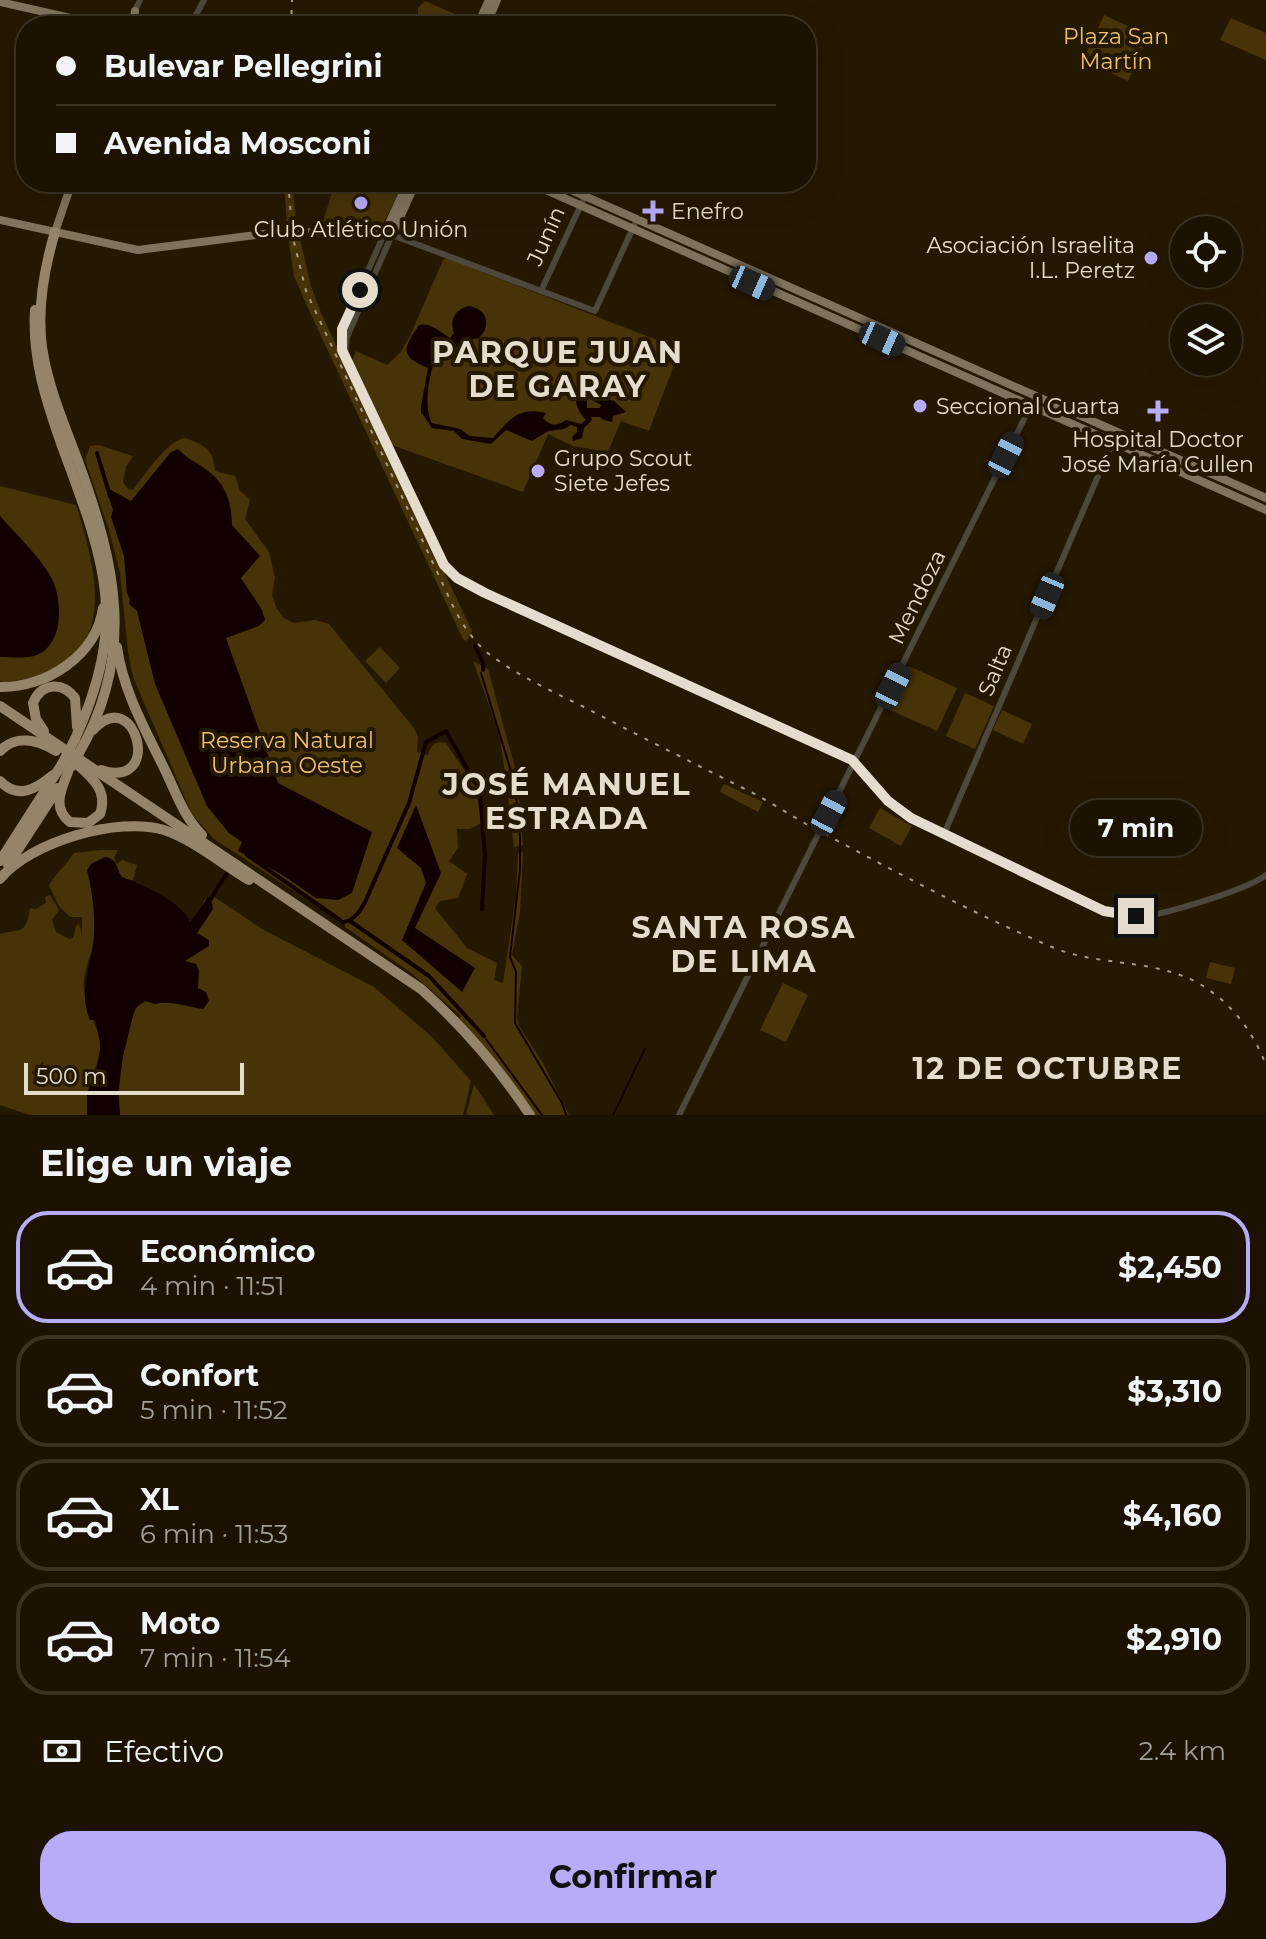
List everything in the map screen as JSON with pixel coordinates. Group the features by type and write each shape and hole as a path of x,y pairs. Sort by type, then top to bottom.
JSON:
{"highway":[{"path":"0,781 13,791 30,790 43,783 72,755 78,712 72,694 59,686 41,690 33,703 36,719 42,729 72,755 94,780 103,796 100,814 88,823 70,822 60,811 59,794 72,755 98,682 106,636 106,595 96,542 46,399 36,355 35,300 53,230"},
{"path":"53,230 43,287 43,349 56,401 100,526 110,565 116,595 118,654 125,682 185,814 206,839 258,882"},
{"path":"0,687 21,686 44,679 87,646 97,629 103,603 96,542"},
{"path":"0,878 102,698 114,649 115,605 110,565"},
{"path":"0,706 388,971 430,1003 482,1056 527,1115"},
{"path":"0,713 72,755 105,772 123,771 135,761 139,750 139,739 130,725 116,719 97,725 72,755 0,861"},
{"path":"0,751 10,742 22,739 72,755"},
{"path":"0,878 18,861 43,847 134,825 156,828 177,836 258,882"}],"main road":[{"path":"0,4 46,16"},
{"path":"0,4 58,16"},
{"path":"134,16 135,11"},
{"path":"53,230 66,192"},
{"path":"389,234 404,192"},
{"path":"389,234 411,192"},
{"path":"556,192 637,219 1266,498"},
{"path":"568,192 633,229 1266,510"},
{"path":"0,218 142,251 260,234 314,231 389,234"}],"street":[{"path":"133,16 140,0"},
{"name":"Junín","path":"541,291 582,201"},
{"path":"637,219 595,311 389,234 349,322 347,360 447,570 460,581 485,593 855,763 895,808 1104,911 1126,916 1160,913 1248,886 1266,875"},
{"name":"Mendoza","path":"679,1115 1036,395"},
{"name":"Salta","path":"944,834 1117,432"}],"green space":[{"path":"425,1 457,16 420,16 418,8"},
{"name":"Plaza San Martín","path":"1104,15 1149,36 1128,81 1083,60"},
{"path":"1231,18 1266,33 1266,60 1220,40"},
{"path":"285,192 293,192 297,227 287,227"},
{"name":"Club Atlético Unión","path":"332,192 399,192 381,228 322,226"},
{"path":"299,235 321,313 472,631 467,641 463,639 294,276 288,236"},
{"name":"PARQUE JUAN DE GARAY","path":"446,258 680,349 649,431 621,421 608,452 573,446 548,434 523,492 389,444 351,364 356,351 387,365 401,352"},
{"name":"Reserva Natural Urbana Oeste","path":"185,438 207,449 213,458 215,471 235,476 240,491 250,499 245,519 269,552 275,578 272,595 284,618 294,623 315,620 329,624 414,728 418,737 417,752 428,755 434,744 446,743 476,788 481,823 470,829 457,829 458,848 449,861 467,874 458,898 440,901 435,908 467,948 497,963 494,980 503,983 516,895 518,853 523,852 520,912 512,955 522,966 517,1018 569,1115 532,1115 459,1020 461,1016 410,972 345,927 345,924 214,839 192,814 133,677 120,573 85,460 90,446 98,445 133,456 126,467 123,482 133,490 171,445"},
{"path":"0,486 76,505 92,566 95,595 92,621 83,643 66,662 40,675 3,682 0,681"},
{"path":"380,647 400,668 386,683 365,661"},
{"path":"473,661 488,669 518,779 506,780 499,733"},
{"path":"909,666 957,688 937,731 890,710"},
{"path":"965,693 994,706 975,749 946,736"},
{"path":"1002,710 1032,724 1023,744 993,730"},
{"path":"518,783 523,845 514,847 507,788"},
{"path":"724,784 763,802 758,812 720,792"},
{"path":"880,808 912,826 901,846 869,828"},
{"path":"118,850 114,858 117,864 122,860 137,865 133,880 125,882 101,930 84,979 86,1002 100,1045 87,1094 87,1115 30,1115 0,1105 0,934 25,927 30,908 35,909 46,903 45,897 50,895 59,910 52,920 56,932 73,938 79,924 82,935 82,917 70,917 59,906 49,886 74,853"},
{"path":"213,896 262,929 374,987 432,1037 471,1081 463,1115 120,1115 121,1072 131,1020 143,1000 159,1002 197,989 184,963 176,934 194,919 205,899 209,902"},
{"path":"1210,962 1235,968 1231,984 1206,978"},
{"path":"783,983 808,995 786,1042 760,1030"},
{"path":"474,1084 494,1115 466,1115"}],"shaded area":[{"path":"469,306 484,314 485,328 479,338 464,341 439,355 435,361 428,398 432,423 460,429 470,436 493,438 509,420 528,411 546,413 543,418 551,424 566,420 581,424 586,420 577,405 576,393 580,391 587,400 587,408 600,408 601,405 587,397 592,395 614,401 626,412 613,416 612,422 591,417 582,438 573,441 577,427 571,425 548,431 532,441 506,430 491,444 462,439 454,431 432,428 421,412 428,368 412,360 407,346 419,325 423,324 450,338 454,333 454,316"},
{"path":"177,449 211,473 223,487 232,525 260,556 241,578 265,620 259,626 226,638 278,783 372,832 352,893 338,900 316,898 281,874 238,851 242,842 229,833 207,806 155,684 137,611 129,604 124,556 111,517 113,510 107,492 111,490 131,501 170,453"},
{"path":"0,516 43,565 57,593 57,629 53,640 37,655 0,657"},
{"path":"416,805 441,873 415,928 475,968 462,992 402,940 426,883 421,868 397,848"},
{"path":"105,857 115,862 122,877 170,901 190,922 208,897 211,899 213,909 197,933 209,940 209,946 185,961 196,964 199,970 198,988 206,992 209,1001 203,1009 145,1001 135,1008 123,1056 118,1092 120,1115 87,1115 87,1093 96,1073 100,1040 95,1020 90,1020 86,1009 85,998 94,925 87,870 91,864"}],"waterway":[{"path":"97,453 110,496"},
{"path":"475,646 483,670"},
{"path":"481,673 515,784 520,837 520,870 510,957 516,972 515,1023 566,1115"},
{"path":"343,922 353,918 365,902 409,803 426,742 446,731 480,791 485,856 482,909"},
{"path":"247,855 340,920"},
{"path":"218,887 228,872"},
{"path":"211,899 216,890"},
{"path":"350,921 429,976 484,1036"},
{"path":"486,1039 542,1115"},
{"path":"613,1115 645,1049"}],"railway":[{"path":"291,16 292,0"},
{"path":"289,192 293,238 306,291 453,606 468,632 483,649 535,683 751,792 934,892 993,920 1070,953 1162,970 1198,983 1210,990 1239,1018 1266,1065"}],"place":[{"name":"Club Atlético Unión","path":"361,203"},
{"name":"Enefro","path":"653,211"},
{"name":"Asociación Israelita I.L. Peretz","path":"1151,258"},
{"name":"Seccional Cuarta","path":"920,406"},
{"name":"Hospital Doctor José María Cullen","path":"1158,411"},
{"name":"Grupo Scout Siete Jefes","path":"538,471"}],"district":[{"name":"PARQUE JUAN DE GARAY","path":"558,369"},
{"name":"JOSÉ MANUEL ESTRADA","path":"567,801"},
{"name":"SANTA ROSA DE LIMA","path":"744,944"},
{"name":"12 DE OCTUBRE","path":"1048,1068"}],"route":[{"path":"360,290 342,329 342,350 444,565 453,576 852,760 895,808 911,818 1104,911 1136,916"}]}
